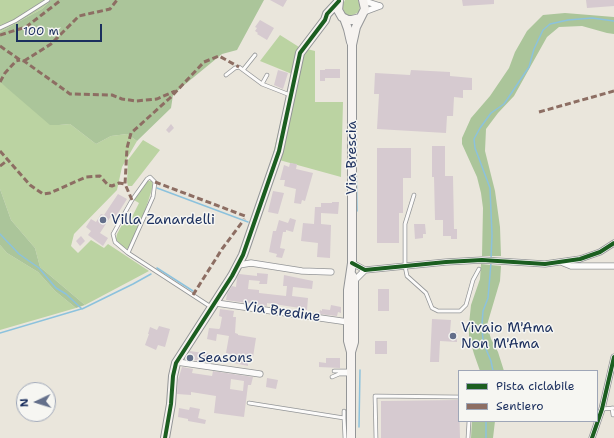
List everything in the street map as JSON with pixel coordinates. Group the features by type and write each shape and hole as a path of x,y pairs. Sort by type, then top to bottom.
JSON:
{"main road":[{"name":"Via Brescia","path":"351,438 351,352 348,341 348,290 351,268 352,45 356,27 365,6 364,0"},
{"name":"Via Brescia","path":"339,1 338,10 348,29 352,45"},
{"path":"165,438 171,404 173,376 177,362 196,330 214,305 243,255 279,151 300,53 325,20 327,14 339,1"},
{"path":"325,20 330,18 343,18 352,20 362,15"},
{"name":"Via Brescia","path":"351,268 354,281 354,342 351,352"}],"street":[{"path":"362,15 380,6 364,0"},
{"path":"352,202 354,214 354,258 355,261 365,270"},
{"path":"351,268 365,270 482,260 545,264 582,258 600,252 614,243"},
{"path":"243,255 251,263"},
{"path":"582,258 587,266"},
{"path":"561,262 571,266 614,266"},
{"path":"239,264 251,263 302,271 331,272"},
{"path":"354,281 365,270"},
{"name":"Via Bredine","path":"214,305 348,322"},
{"path":"598,421 614,358"},
{"path":"177,362 260,374"},
{"path":"592,438 598,422"}],"lane":[{"path":"0,28 15,22 48,0"},
{"path":"243,70 255,55"},
{"path":"226,75 239,67 262,84 290,95"},
{"path":"262,84 266,75"},
{"path":"128,253 153,197 155,182 150,177 132,200 113,234 115,242 128,253 214,305"},
{"path":"414,196 404,224 405,266 408,276 426,292 432,308 438,311 460,311 466,305 473,280 479,269"},
{"path":"334,371 351,372"},
{"path":"332,377 351,372"},
{"path":"376,438 375,396 458,397"},
{"path":"249,403 344,418"},
{"path":"602,409 613,408 613,415"},
{"path":"344,411 345,438"},
{"path":"468,438 469,422"}],"green space":[{"path":"0,0 51,0 42,9 0,32"},
{"path":"51,0 264,0 237,50 222,54 173,95 171,108 137,141 127,134 111,136 96,144 70,124 50,125 0,82 0,32 42,9"},
{"path":"345,0 358,0 360,6 359,12 351,16 345,14 342,6"},
{"path":"565,13 614,17 614,34 582,26 559,27 547,37 514,96 498,113 486,129 485,151 495,191 500,227 501,256 482,256 483,208 481,193 477,177 462,144 462,138 471,118 490,96 509,68 515,52 527,31 543,15"},
{"path":"280,35 299,47 315,51 315,102 343,102 341,177 272,158 292,74 260,61"},
{"path":"0,82 59,125 70,124 96,144 111,136 127,134 137,141 122,167 117,190 74,234 71,246 78,253 91,240 104,248 108,244 149,271 85,305 40,267 35,248 11,220 0,189"},
{"path":"143,140 160,150 132,186 128,186 128,160"},
{"path":"148,181 152,181 153,186 145,211 129,247 127,249 123,248 116,239 117,234 123,223 128,225 139,203 134,200"},
{"path":"0,189 11,220 35,248 40,267 85,305 76,308 55,291 38,272 7,253 0,245"},
{"path":"0,245 7,253 38,272 55,291 76,308 0,330"},
{"path":"481,264 501,266 500,281 487,325 504,370 480,370 469,337 471,305 480,279"},
{"path":"472,422 495,422 493,438 471,438"}],"building":[{"path":"270,0 287,0 283,7"},
{"path":"462,0 494,0 494,4 463,6"},
{"path":"586,0 614,0 614,6 587,8"},
{"path":"260,20 274,28 267,40 255,31 257,28 255,27"},
{"path":"340,69 340,78 325,78 325,81 320,81 320,70"},
{"path":"278,70 288,73 283,89 274,85"},
{"path":"411,70 450,72 450,76 472,78 472,90 463,90 463,98 454,97 453,116 447,116 446,133 377,129 379,94 374,94 375,73 410,75"},
{"path":"171,124 174,128 169,133 166,130"},
{"path":"432,146 445,146 445,176 453,176 454,229 457,229 457,239 451,239 451,236 443,236 443,220 435,220 434,177 432,177"},
{"path":"377,148 411,148 411,178 403,178 403,213 399,213 399,243 377,243"},
{"path":"290,163 297,164 296,169 313,173 305,201 302,200 301,204 294,203 296,189 284,186 285,180 280,180 284,165 289,167"},
{"path":"273,191 284,193 278,214 268,212"},
{"name":"Villa Zanardelli","path":"118,194 127,199 115,218 111,216 100,233 108,238 103,246 88,235 91,231 86,227 91,219 96,222 101,214 104,215"},
{"path":"339,202 338,214 321,213 321,224 331,225 330,258 317,257 318,243 301,241 303,223 314,224 315,207 321,207 321,203"},
{"path":"290,218 296,220 293,232 286,230 286,232 283,232 280,248 285,249 282,258 276,257 277,254 269,252 273,231 276,231 279,220 288,223"},
{"path":"414,224 425,224 426,234 423,234 423,238 415,239"},
{"path":"81,236 85,241 80,246 76,241"},
{"path":"257,273 268,274 267,284 259,284 260,281 249,280 248,289 259,290 259,293 286,296 287,286 283,286 284,275 313,281 312,289 293,287 292,296 308,298 307,310 267,303 267,306 226,300 227,294 232,286 236,287 239,274 257,276"},
{"path":"378,289 389,289 389,311 378,311"},
{"path":"331,305 341,307 341,313 338,312 337,316 319,314 320,310 322,311 322,309 330,310"},
{"path":"220,309 234,311 233,317 236,317 235,333 238,335 256,338 253,357 248,357 248,366 229,362 230,354 226,353 229,336 217,334 216,341 207,339 209,328 220,328 222,317 219,316"},
{"path":"432,319 451,320 450,332 457,332 457,342 440,341 439,362 430,362"},
{"path":"159,326 170,329 165,347 158,345 156,350 145,345 150,327 157,330"},
{"path":"375,341 387,341 387,354 375,354"},
{"path":"190,351 210,354 209,362 187,359"},
{"path":"326,358 340,358 340,368 319,367 319,362 326,363"},
{"path":"182,367 193,369 192,373 212,376 213,371 253,377 251,385 248,385 244,417 214,413 216,396 191,392 191,395 177,394 178,380","holes":["231,379 244,381 243,391 230,389"]},
{"path":"267,378 278,380 276,389 266,387"},
{"path":"458,400 460,438 381,438 381,401"},
{"path":"190,407 200,409 198,418 206,420 205,424 188,421 188,419 178,417 179,408 189,410"}],"waterway":[{"path":"491,259 492,235 490,188 475,148 474,139 491,113 504,104 529,67 534,49 543,30 550,24 568,20 592,18 614,21"},
{"path":"356,157 357,211"},
{"path":"157,188 248,222"},
{"path":"0,234 19,254 39,268 56,288 66,294 82,309 151,274"},
{"path":"491,263 488,298 483,311 482,324 483,342 491,361 493,370"},
{"path":"157,268 193,291"},
{"path":"0,333 81,309"},
{"path":"359,427 360,370"},
{"path":"486,422 486,438"}],"marked path":[{"path":"0,35 26,27 61,0"},
{"path":"24,61 51,44 79,16 110,9 117,0"},
{"path":"0,46 20,60 24,61 70,94 112,95 122,99 136,101 157,99 175,91"},
{"path":"132,200 125,184 127,148 131,133 170,98 204,62 219,56 239,67"},
{"path":"0,82 5,73 16,61 20,60"},
{"path":"539,112 614,91"},
{"path":"0,151 30,185 43,194 50,193 86,177 100,176 108,185 112,186 119,183 125,184"},
{"path":"0,166 8,160"},
{"path":"155,182 245,216 244,219"},
{"path":"193,295 222,249 243,221"}],"cycle path":[{"path":"165,438 176,363 232,276 243,255 279,151 300,53 325,20 327,14 339,1"},
{"path":"352,263 365,270 482,260 545,264 580,259 600,252 614,243"},
{"path":"598,421 614,357"},
{"path":"592,438 598,422"}],"place":[{"name":"Villa Zanardelli","path":"103,220"},
{"name":"Vivaio M'Ama Non M'Ama","path":"453,336"},
{"name":"Seasons","path":"190,358"}]}
